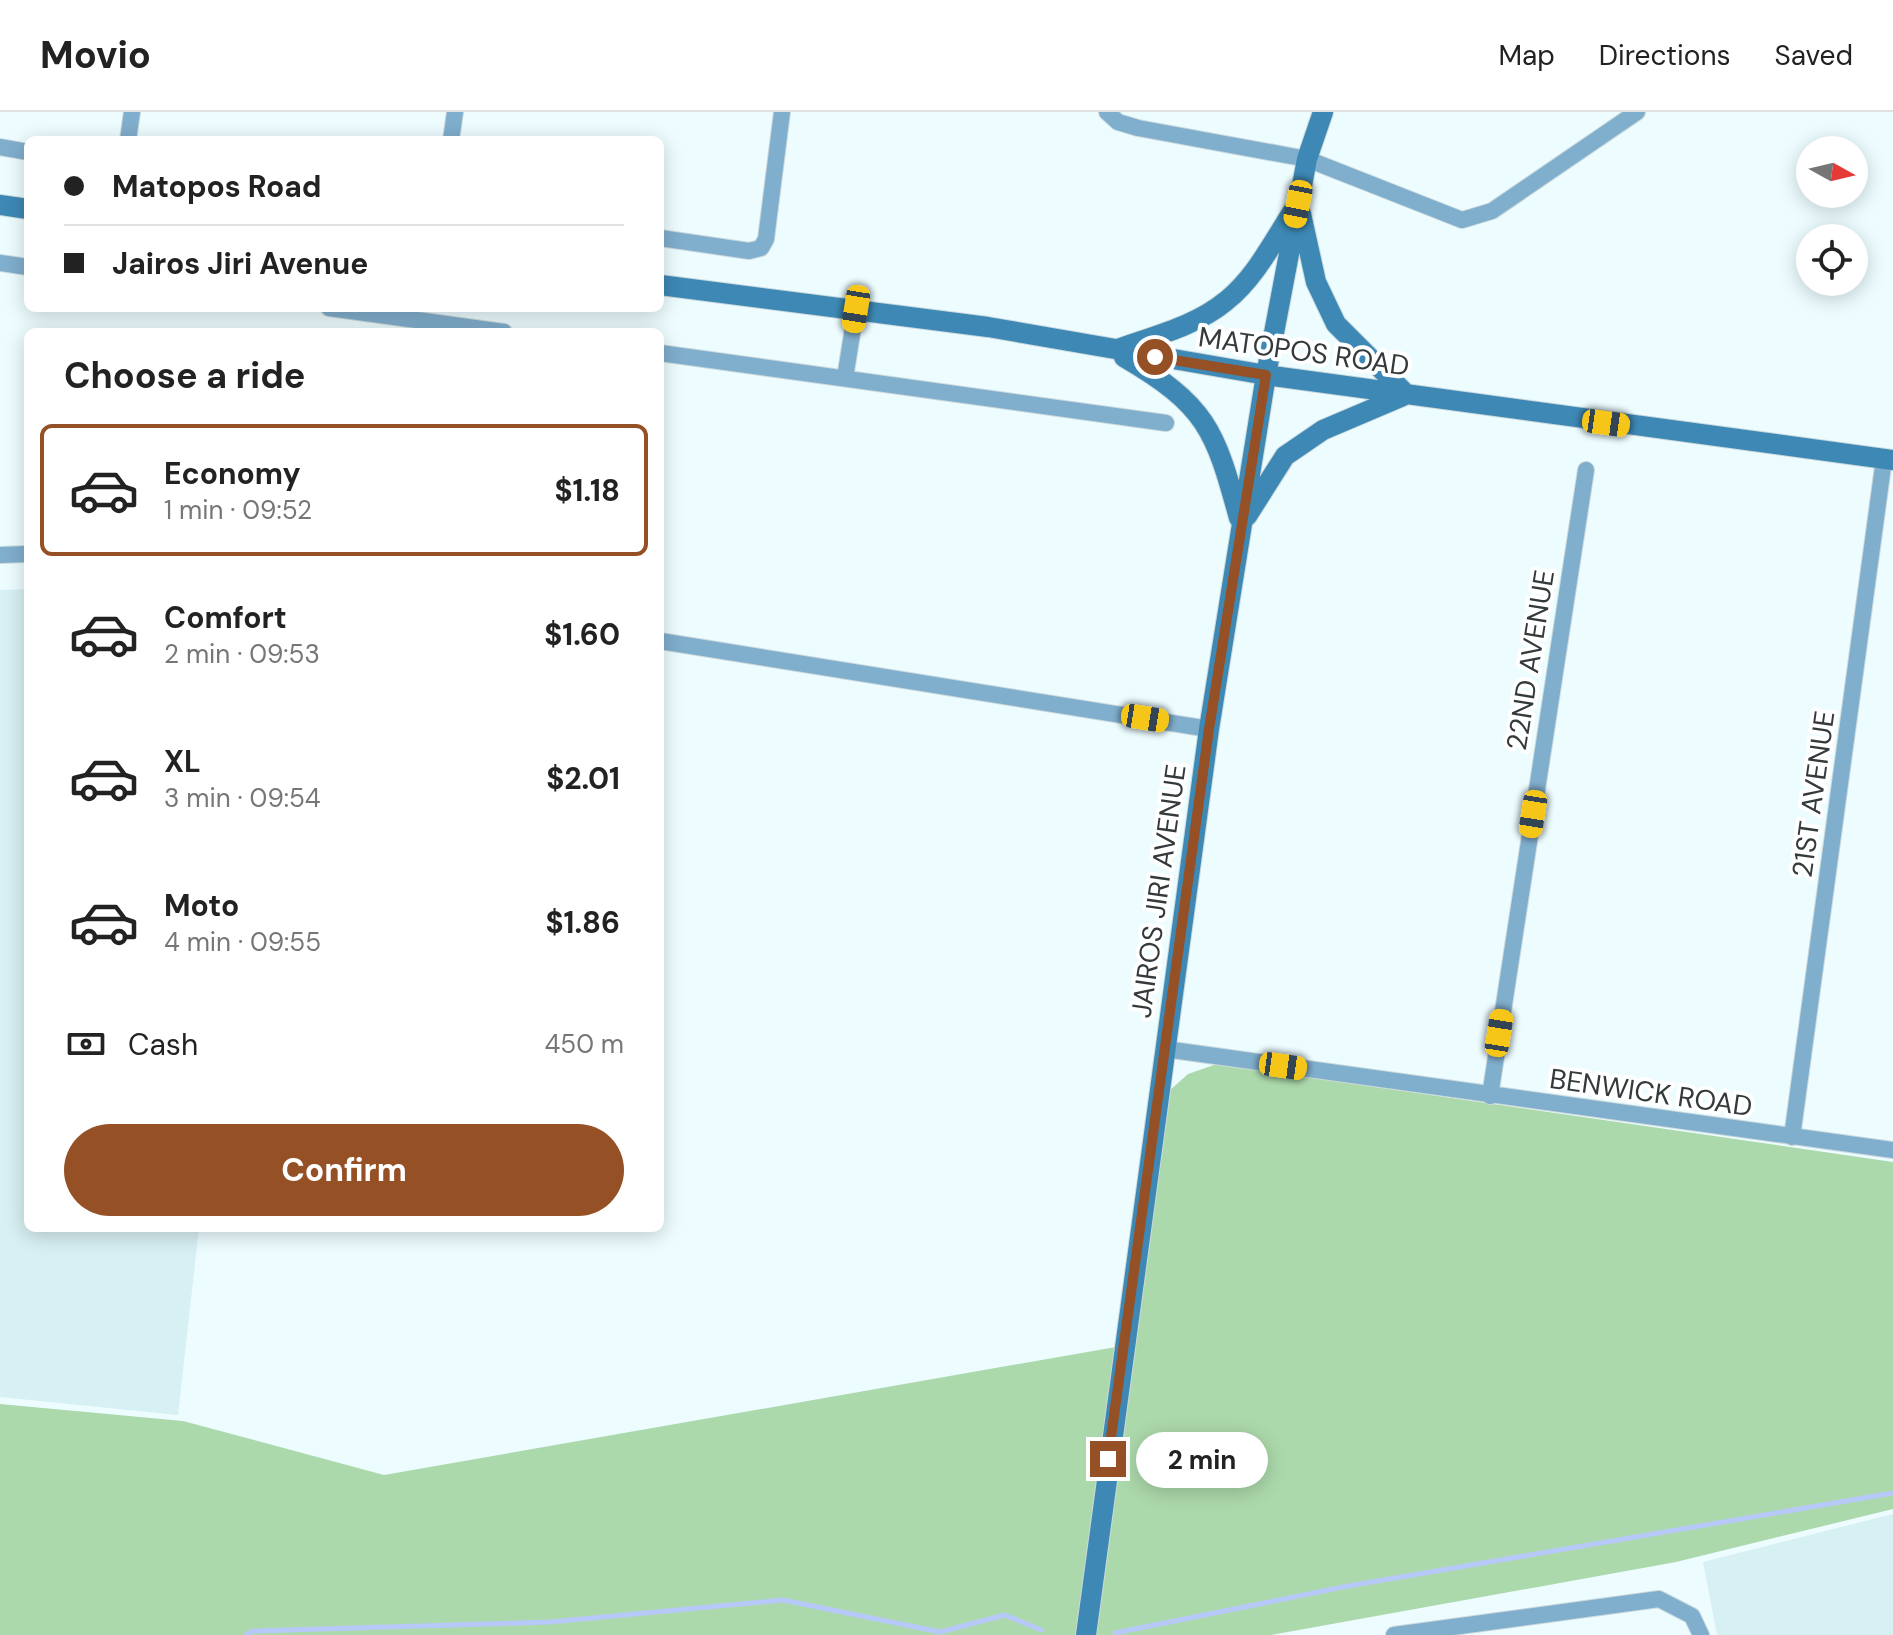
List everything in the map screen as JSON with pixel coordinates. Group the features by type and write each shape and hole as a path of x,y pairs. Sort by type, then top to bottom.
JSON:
{"main road":[{"name":"JAIROS JIRI AVENUE","path":"1086,1635 1209,729 1266,375 1307,159 1323,112"},
{"path":"1114,351 1189,323 1227,301 1256,269 1298,204"},
{"path":"1241,526 1285,456 1323,430 1366,408 1406,394 1336,324 1316,282 1298,204"},
{"path":"0,205 24,208"},
{"name":"MATOPOS ROAD","path":"664,285 988,327 1266,375 1889,459"},
{"path":"1114,351 1160,377 1209,426 1241,526"}],"street":[{"path":"129,136 132,112"},
{"path":"452,136 455,112"},
{"path":"664,239 749,251 761,248 766,239 782,112"},
{"path":"1107,112 1118,122 1138,128 1307,159 1462,220 1492,211 1637,112"},
{"path":"0,147 24,151"},
{"path":"0,263 24,266"},
{"path":"845,378 856,309"},
{"path":"358,312 475,328"},
{"path":"664,354 1166,423"},
{"name":"21ST AVENUE","path":"1792,1137 1889,459"},
{"name":"22ND AVENUE","path":"1490,1096 1586,470"},
{"path":"0,555 24,554"},
{"path":"664,642 1209,729"},
{"name":"BENWICK ROAD","path":"1165,1049 1893,1150"},
{"path":"1394,1635 1659,1599 1692,1616 1701,1635"}],"shaded area":[{"path":"24,589 24,1232 199,1232 178,1415 0,1397 0,590"},
{"path":"1893,1514 1893,1635 1717,1635 1703,1562"}],"green space":[{"path":"1217,1064 1893,1162 1893,1509 1676,1562 1271,1635 0,1635 0,1404 183,1421 384,1475 1133,1344 1169,1091 1188,1074"}],"waterway":[{"path":"1115,1633 1348,1586 1893,1493"},
{"path":"246,1635 252,1631 550,1622 783,1600 940,1632 1005,1615 1041,1630"}],"route":[{"path":"1108,1459 1209,729 1266,375 1155,357"}]}
